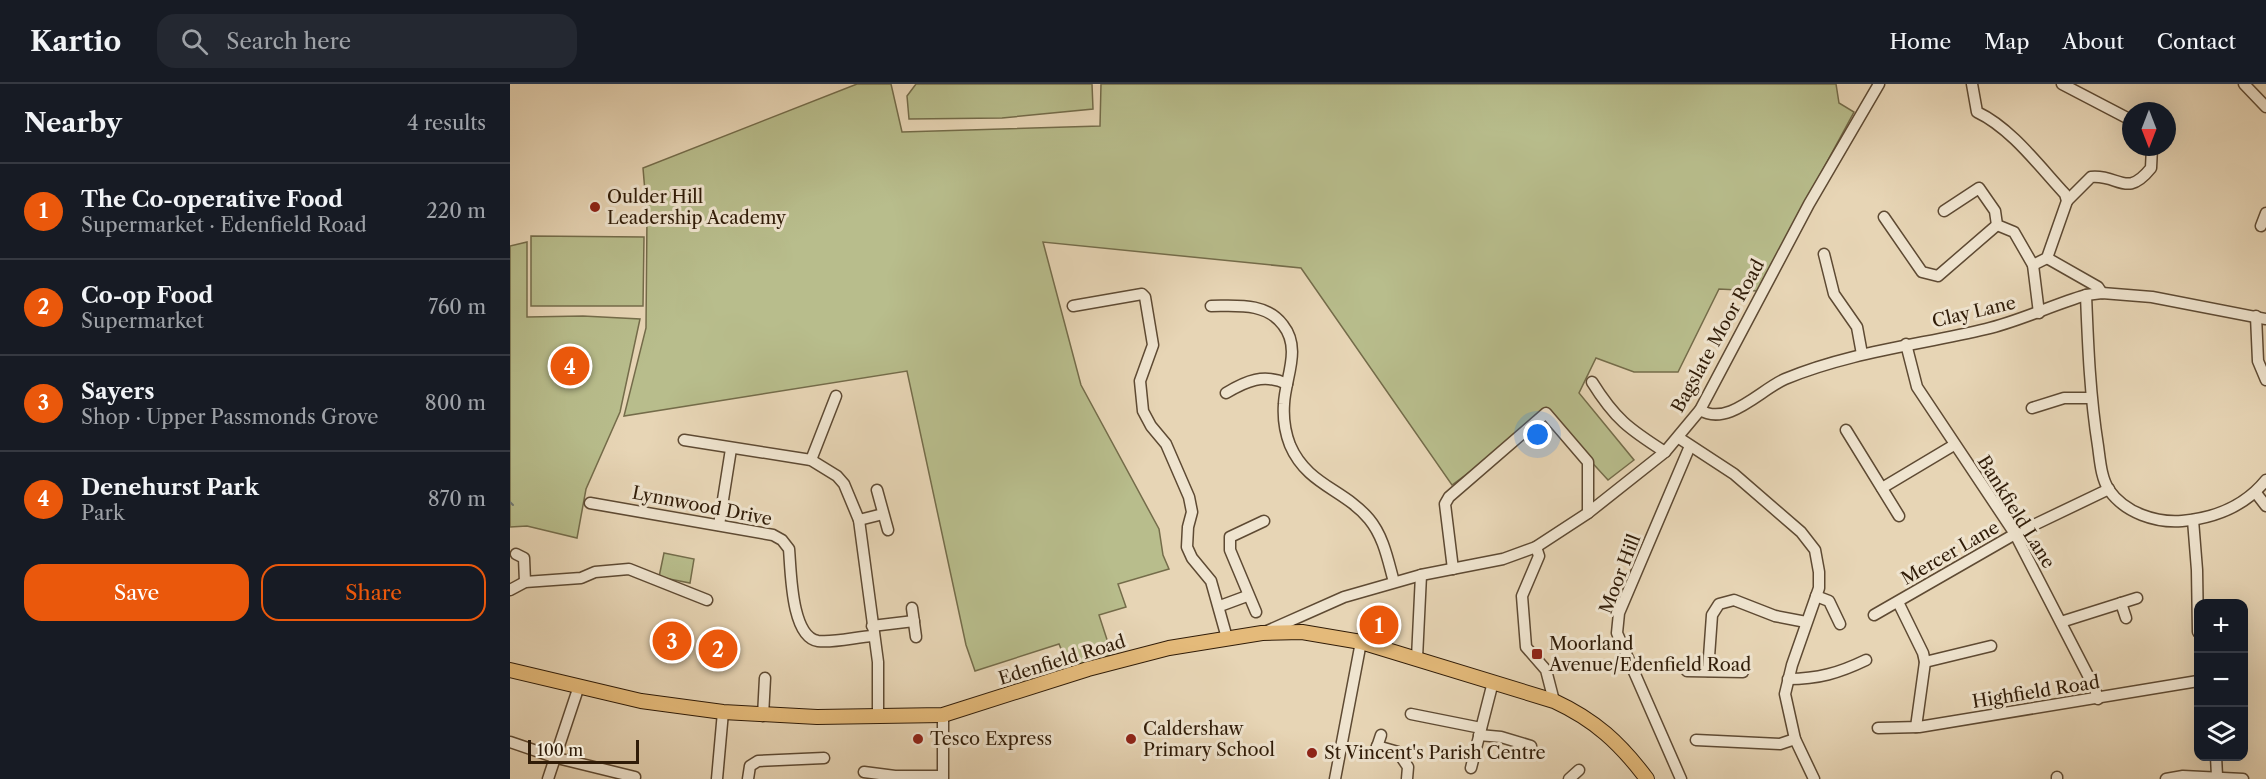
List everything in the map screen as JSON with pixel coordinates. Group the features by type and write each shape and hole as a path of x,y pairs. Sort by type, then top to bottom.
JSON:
{"main road":[{"name":"Edenfield Road","path":"510,670 653,704 723,712 764,716 943,715 1088,669 1169,648 1262,633 1302,632 1361,642 1417,658 1554,701 1580,712 1624,748 1647,779"},
{"name":"Edenfield Road","path":"1610,736 1618,755 1636,779"}],"street":[{"name":"Bagslate Moor Road","path":"1262,633 1344,597 1421,575 1503,559 1536,547 1588,513 1665,452 1700,410 1812,197 1879,84"},
{"path":"1972,84 1977,112 1987,117 2028,154 2065,194 2067,201"},
{"path":"2062,84 2122,115"},
{"path":"2244,84 2264,101"},
{"path":"1963,105 1975,103"},
{"path":"2033,265 2047,258 2067,201 2091,177 2123,185 2136,182 2151,168 2152,156"},
{"path":"1944,211 1979,188 1995,211 1997,225"},
{"path":"2261,226 2266,213"},
{"path":"1884,217 1922,272 1938,276 1997,225"},
{"path":"1997,225 2014,232 2033,265 2039,313"},
{"path":"1824,254 1834,294 1857,327 1862,354"},
{"path":"2047,258 2098,287 2102,293"},
{"name":"Clay Lane","path":"1700,410 1710,416 1723,415 1784,379 1862,354 1987,329 2086,295 2102,293 2152,297 2261,317"},
{"path":"1073,306 1142,294 1145,297 1153,345 1140,381 1143,411 1151,426 1166,444 1189,497 1192,512 1188,527 1187,547 1192,558 1211,580 1227,638"},
{"path":"2086,295 2091,398 2102,470 2109,489 2129,508 2143,516 2169,522 2193,520 2230,510 2256,493 2266,480"},
{"path":"1211,306 1255,308 1277,318 1285,327 1292,345 1292,363 1287,384 1284,425 1298,459 1314,479 1370,520 1385,550 1394,582"},
{"path":"2261,317 2258,361 2266,380"},
{"name":"Bankfield Lane","path":"1906,344 1917,387 2015,534 2098,699"},
{"path":"1226,393 1252,379 1270,379 1287,384"},
{"path":"1592,382 1608,409 1624,426 1665,452"},
{"path":"811,460 836,396"},
{"path":"2032,408 2064,398 2091,398"},
{"path":"1453,569 1445,504 1449,497 1546,413 1588,462 1588,513"},
{"path":"1845,430 1899,516"},
{"path":"1679,438 1734,474 1801,532 1815,550 1820,572 1816,596 1785,694 1795,739 1814,779"},
{"path":"684,440 731,450 786,454 811,460 837,476 844,484 859,520 872,631 878,662 878,717"},
{"path":"1882,488 1954,445"},
{"name":"Moor Hill","path":"1681,779 1617,633 1619,614 1690,446"},
{"path":"719,525 731,450"},
{"name":"Mercer Lane","path":"1874,615 2015,534 2109,489"},
{"path":"877,490 888,530"},
{"path":"2256,493 2266,506"},
{"name":"Lynnwood Drive","path":"590,503 773,535 782,540 789,549 798,622 805,635 817,641 914,621"},
{"path":"859,520 884,514"},
{"path":"2193,520 2198,599"},
{"path":"1256,612 1247,596 1230,550 1230,537 1264,521"},
{"path":"1536,547 1539,556 1522,596 1526,647 1546,670 1554,701"},
{"path":"516,554 524,558 525,582"},
{"path":"510,590 525,582 581,578 595,572 629,569 707,600"},
{"path":"1417,658 1421,575"},
{"path":"1220,606 1247,596"},
{"path":"1816,596 1829,601 1840,624"},
{"path":"2061,622 2137,598"},
{"path":"1708,671 1712,615 1719,604 1734,600 1775,616 1806,622"},
{"path":"1898,602 1923,653 1925,662 1916,727"},
{"path":"2121,603 2126,618"},
{"path":"912,608 916,638"},
{"path":"1302,632 1303,614"},
{"path":"1335,779 1361,642"},
{"path":"1925,662 1991,646"},
{"path":"1788,679 1816,679 1842,672 1866,660"},
{"path":"1687,671 1743,672"},
{"path":"764,716 765,678"},
{"path":"1471,768 1493,682"},
{"name":"Highfield Road","path":"1878,728 1916,727 2194,682"},
{"path":"548,779 557,758 579,686"},
{"path":"717,779 723,712"},
{"path":"1411,714 1531,746"},
{"path":"864,772 895,777 943,778 943,715"},
{"path":"1696,740 1780,744 1795,739"},
{"path":"510,742 557,758 635,777"},
{"path":"1378,745 1398,752 1408,767 1407,779"},
{"path":"748,779 750,766 758,761 824,758"},
{"path":"2216,761 2217,777"},
{"path":"1569,779 1579,770"},
{"path":"2166,779 2183,776 2243,779"}],"green space":[{"path":"857,84 891,84 902,132 1100,126 1101,84 1836,84 1839,103 1854,112 1757,291 1719,289 1678,372 1634,372 1596,358 1579,393 1634,460 1608,480 1544,410 1514,439 1452,485 1301,268 1043,242 1081,385 1159,529 1163,555 1169,569 1118,584 1126,607 1099,615 1112,655 1069,668 1059,644 975,671 966,645 907,371 624,416 646,328 647,216 643,168"},
{"path":"916,84 1092,84 1093,109 1002,118 909,119 907,96"},
{"path":"531,236 644,237 643,306 531,306"},
{"path":"527,242 527,317 583,316 640,319 620,412 586,489 577,538 527,526 510,527 510,246"},
{"path":"664,553 694,559 690,583 659,577"}],"waterway":[{"path":"510,502 513,505"}],"place":[{"name":"Oulder Hill Leadership Academy","path":"595,207"},
{"name":"Denehurst Park","path":"570,366"},
{"name":"The Co-operative Food","path":"1379,625"},
{"name":"Sayers","path":"672,641"},
{"name":"Co-op Food","path":"718,649"},
{"name":"Moorland Avenue/Edenfield Road","path":"1537,654"},
{"name":"Tesco Express","path":"918,739"},
{"name":"Caldershaw Primary School","path":"1131,739"},
{"name":"St Vincent's Parish Centre","path":"1312,753"}]}
